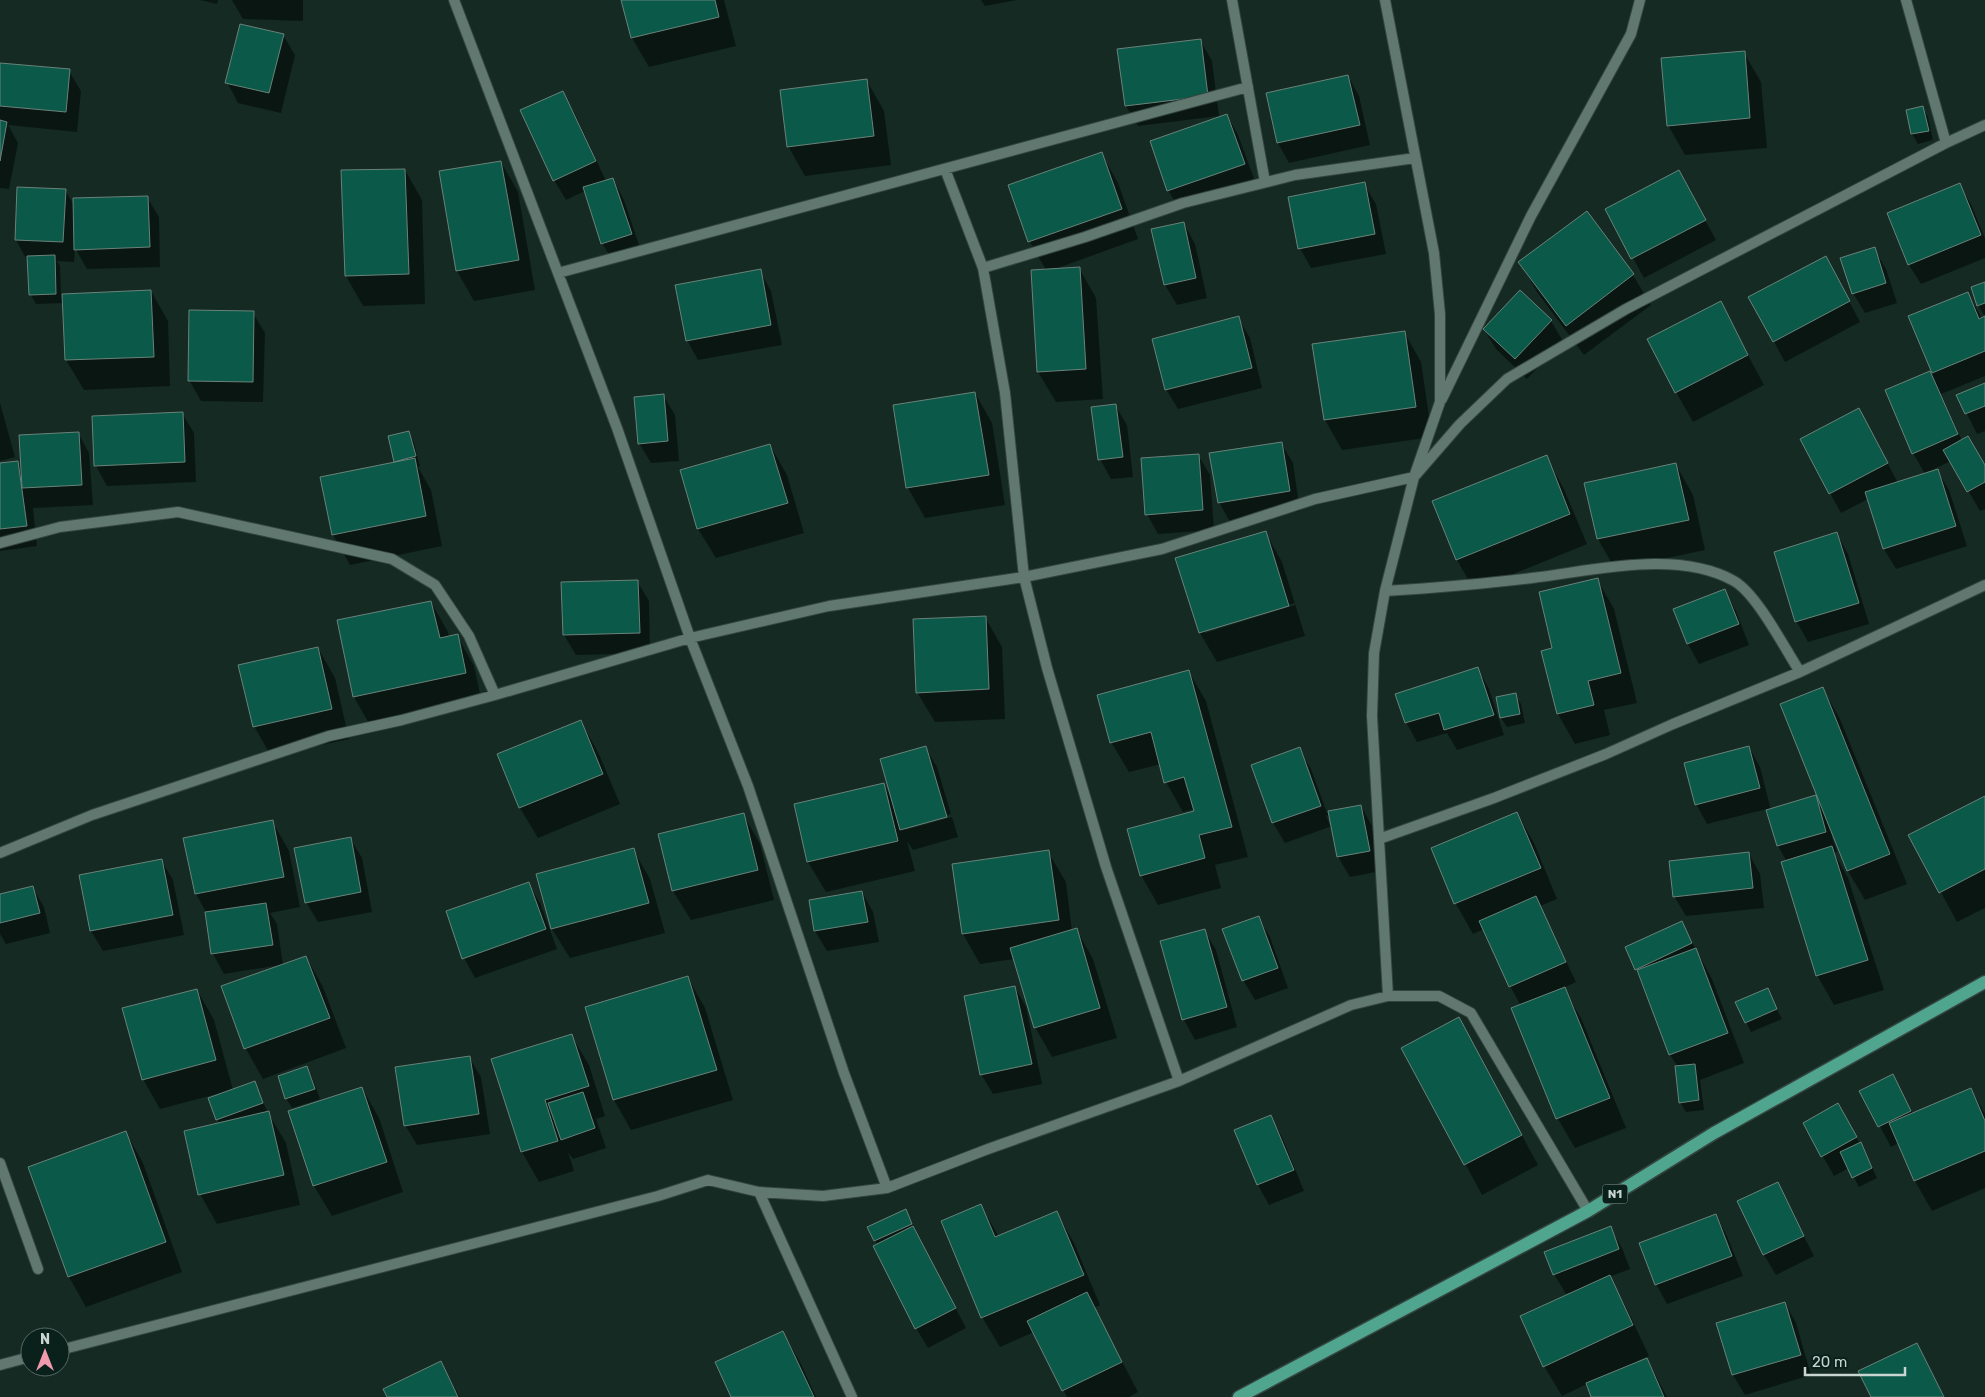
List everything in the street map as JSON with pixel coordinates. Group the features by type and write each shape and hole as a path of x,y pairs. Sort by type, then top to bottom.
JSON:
{"main road":[{"name":"N1","path":"1239,1397 1588,1211 1714,1133 1985,982"}],"street":[{"path":"454,0 617,428 690,638 748,786 844,1074 887,1188"},
{"path":"1232,0 1265,182"},
{"path":"1385,0 1434,254 1440,314 1440,402"},
{"path":"1388,996 1372,716 1374,653 1385,591 1414,477 1440,402 1531,216 1631,34 1640,0"},
{"path":"1906,0 1946,143"},
{"path":"558,273 1248,87"},
{"path":"0,852 92,815 329,736 402,720 495,696 690,638 829,606 1024,577 1162,549 1315,499 1414,477 1460,424 1507,379 1626,309 1946,143 1985,126"},
{"path":"983,268 1085,237 1183,203 1265,182 1295,175 1416,158"},
{"path":"945,169 983,268 1004,393 1024,577 1047,668 1106,867 1178,1081"},
{"path":"0,543 60,527 178,512 392,559 435,585 469,636 495,696"},
{"path":"1385,591 1533,578 1619,565 1686,566 1718,574 1735,582 1758,605 1800,672"},
{"path":"1379,839 1494,798 1606,754 1800,672 1985,585"},
{"path":"70,1347 658,1196 708,1180 759,1192 824,1196 887,1188 988,1149 1178,1081 1352,1005 1388,996 1439,996 1471,1013 1588,1211"},
{"path":"0,1163 38,1268"},
{"path":"759,1192 852,1397"},
{"path":"0,1365 20,1360"}],"building":[{"path":"621,0 715,0 719,17 631,38"},
{"path":"240,24 284,34 269,93 225,83"},
{"path":"1201,39 1208,96 1125,106 1117,49"},
{"path":"1745,51 1750,118 1667,126 1661,58"},
{"path":"0,63 70,69 66,112 0,106"},
{"path":"1348,75 1360,125 1277,143 1266,93"},
{"path":"867,79 874,136 787,147 780,90"},
{"path":"563,91 596,161 553,181 520,110"},
{"path":"1923,106 1929,131 1911,134 1906,110"},
{"path":"1227,114 1245,164 1167,191 1150,141"},
{"path":"0,120 7,122 0,161"},
{"path":"1102,152 1122,209 1028,242 1008,185"},
{"path":"501,161 519,260 456,271 439,171"},
{"path":"405,169 409,274 345,276 341,170"},
{"path":"1679,170 1706,220 1631,259 1605,209"},
{"path":"613,178 632,234 601,244 583,187"},
{"path":"1365,182 1375,234 1298,249 1288,197"},
{"path":"1960,183 1981,235 1908,265 1887,213"},
{"path":"17,187 66,189 63,242 15,240"},
{"path":"148,196 150,247 74,250 73,198"},
{"path":"1587,211 1634,274 1566,326 1518,262"},
{"path":"1184,222 1196,278 1164,285 1151,229"},
{"path":"1875,247 1886,283 1852,294 1840,258"},
{"path":"55,255 56,294 29,295 27,256"},
{"path":"1826,256 1850,301 1773,342 1748,297"},
{"path":"1080,267 1086,369 1037,372 1031,270"},
{"path":"761,269 771,325 686,341 675,285"},
{"path":"1985,282 1985,303 1977,306 1971,287"},
{"path":"151,290 154,357 65,360 62,294"},
{"path":"1520,290 1552,320 1515,359 1483,329"},
{"path":"1968,292 1979,319 1985,316 1985,351 1932,373 1908,316"},
{"path":"1721,301 1748,355 1675,393 1647,339"},
{"path":"189,310 254,311 253,382 188,381"},
{"path":"1239,316 1252,368 1165,390 1152,339"},
{"path":"1405,331 1416,407 1324,420 1312,344"},
{"path":"1930,371 1958,434 1912,454 1885,390"},
{"path":"1985,383 1985,406 1965,414 1956,395"},
{"path":"975,392 989,475 906,488 893,405"},
{"path":"664,394 668,441 638,444 634,397"},
{"path":"1116,404 1123,457 1098,460 1091,407"},
{"path":"1859,408 1888,463 1829,494 1800,439"},
{"path":"183,412 185,462 94,466 92,416"},
{"path":"409,431 416,456 394,462 388,436"},
{"path":"79,432 82,485 22,488 19,435"},
{"path":"1968,436 1985,465 1985,482 1967,492 1943,450"},
{"path":"1282,442 1290,491 1218,503 1209,453"},
{"path":"770,444 788,503 697,529 680,470"},
{"path":"1199,454 1203,510 1145,515 1141,458"},
{"path":"1547,455 1570,514 1456,560 1432,501"},
{"path":"415,458 426,516 332,535 320,477"},
{"path":"18,461 27,526 0,529 0,463"},
{"path":"1676,463 1689,520 1597,539 1584,483"},
{"path":"1938,469 1956,526 1883,549 1865,492"},
{"path":"1266,531 1289,606 1199,633 1175,558"},
{"path":"1837,532 1859,603 1795,622 1774,552"},
{"path":"1598,578 1621,673 1588,681 1594,705 1557,714 1541,651 1552,648 1539,592"},
{"path":"638,580 640,633 563,635 561,582"},
{"path":"1725,589 1739,624 1687,644 1673,609"},
{"path":"431,601 440,638 458,634 466,673 353,697 337,620"},
{"path":"986,616 989,689 916,693 913,619"},
{"path":"318,647 332,709 253,727 238,665"},
{"path":"1478,667 1494,715 1444,730 1439,713 1405,723 1395,694"},
{"path":"1189,670 1232,827 1199,835 1205,858 1140,876 1127,829 1194,811 1184,777 1164,783 1151,732 1110,743 1097,695"},
{"path":"1823,687 1890,854 1847,871 1780,704"},
{"path":"1516,693 1520,714 1500,718 1496,697"},
{"path":"581,720 603,774 519,808 497,754"},
{"path":"926,746 947,817 900,830 880,759"},
{"path":"1749,746 1760,788 1695,805 1684,763"},
{"path":"1300,747 1321,806 1272,823 1251,765"},
{"path":"884,783 898,841 807,862 794,804"},
{"path":"1816,795 1826,832 1777,846 1766,810"},
{"path":"1985,796 1985,869 1939,893 1908,835"},
{"path":"1361,805 1370,851 1337,857 1328,811"},
{"path":"1517,812 1541,868 1454,904 1431,848"},
{"path":"744,813 758,870 672,891 658,834"},
{"path":"273,820 284,877 195,894 183,838"},
{"path":"351,837 361,892 305,903 294,848"},
{"path":"1832,846 1868,960 1816,976 1781,862"},
{"path":"634,848 649,903 551,929 536,874"},
{"path":"1049,850 1059,920 962,934 952,864"},
{"path":"1749,852 1753,888 1673,897 1669,861"},
{"path":"162,859 173,915 90,931 79,875"},
{"path":"529,882 546,929 462,959 446,911"},
{"path":"33,886 40,913 0,923 0,894"},
{"path":"862,891 868,922 814,931 809,900"},
{"path":"1536,896 1566,962 1509,987 1479,921"},
{"path":"266,903 273,945 211,954 205,912"},
{"path":"1259,916 1278,968 1242,981 1222,929"},
{"path":"1682,921 1692,943 1635,970 1625,947"},
{"path":"1077,928 1100,1008 1034,1028 1010,948"},
{"path":"1205,929 1227,1007 1182,1020 1160,941"},
{"path":"1696,948 1728,1033 1669,1055 1637,970"},
{"path":"306,956 330,1018 244,1049 221,986"},
{"path":"688,976 717,1070 613,1100 585,1007"},
{"path":"1015,986 1032,1064 980,1075 964,996"},
{"path":"1565,987 1610,1098 1556,1119 1511,1008"},
{"path":"1768,988 1777,1009 1745,1023 1735,1002"},
{"path":"197,989 216,1060 142,1080 122,1008"},
{"path":"1459,1017 1522,1135 1464,1165 1401,1048"},
{"path":"572,1034 589,1086 545,1100 558,1141 521,1152 491,1059"},
{"path":"470,1056 479,1114 404,1126 395,1067"},
{"path":"1695,1064 1699,1100 1679,1103 1675,1066"},
{"path":"307,1066 315,1089 285,1099 278,1076"},
{"path":"1893,1074 1911,1111 1878,1127 1859,1091"},
{"path":"255,1081 263,1103 216,1120 208,1098"},
{"path":"362,1087 387,1162 313,1186 288,1111"},
{"path":"1971,1088 1985,1121 1985,1151 1914,1181 1889,1123"},
{"path":"583,1092 595,1128 561,1140 548,1103"},
{"path":"1838,1103 1857,1137 1821,1157 1803,1123"},
{"path":"269,1111 284,1175 198,1195 184,1131"},
{"path":"1271,1115 1294,1170 1257,1185 1234,1130"},
{"path":"126,1131 166,1242 68,1277 28,1167"},
{"path":"1861,1142 1872,1168 1852,1178 1840,1152"},
{"path":"1778,1182 1804,1236 1763,1255 1737,1201"},
{"path":"981,1204 995,1237 1057,1211 1084,1275 981,1318 941,1221"},
{"path":"906,1209 912,1224 874,1241 867,1227"},
{"path":"1716,1214 1732,1256 1655,1285 1639,1243"},
{"path":"913,1226 956,1308 915,1329 873,1246"},
{"path":"1611,1226 1619,1249 1553,1275 1544,1252"},
{"path":"1610,1275 1633,1325 1543,1367 1520,1316"},
{"path":"1087,1292 1122,1362 1062,1391 1027,1321"},
{"path":"1785,1302 1801,1355 1732,1375 1716,1323"},
{"path":"783,1331 814,1397 731,1397 715,1362"},
{"path":"1917,1343 1944,1397 1871,1397 1858,1371"},
{"path":"1647,1358 1664,1397 1591,1397 1586,1383"},
{"path":"441,1361 458,1397 387,1397 383,1389"}]}
